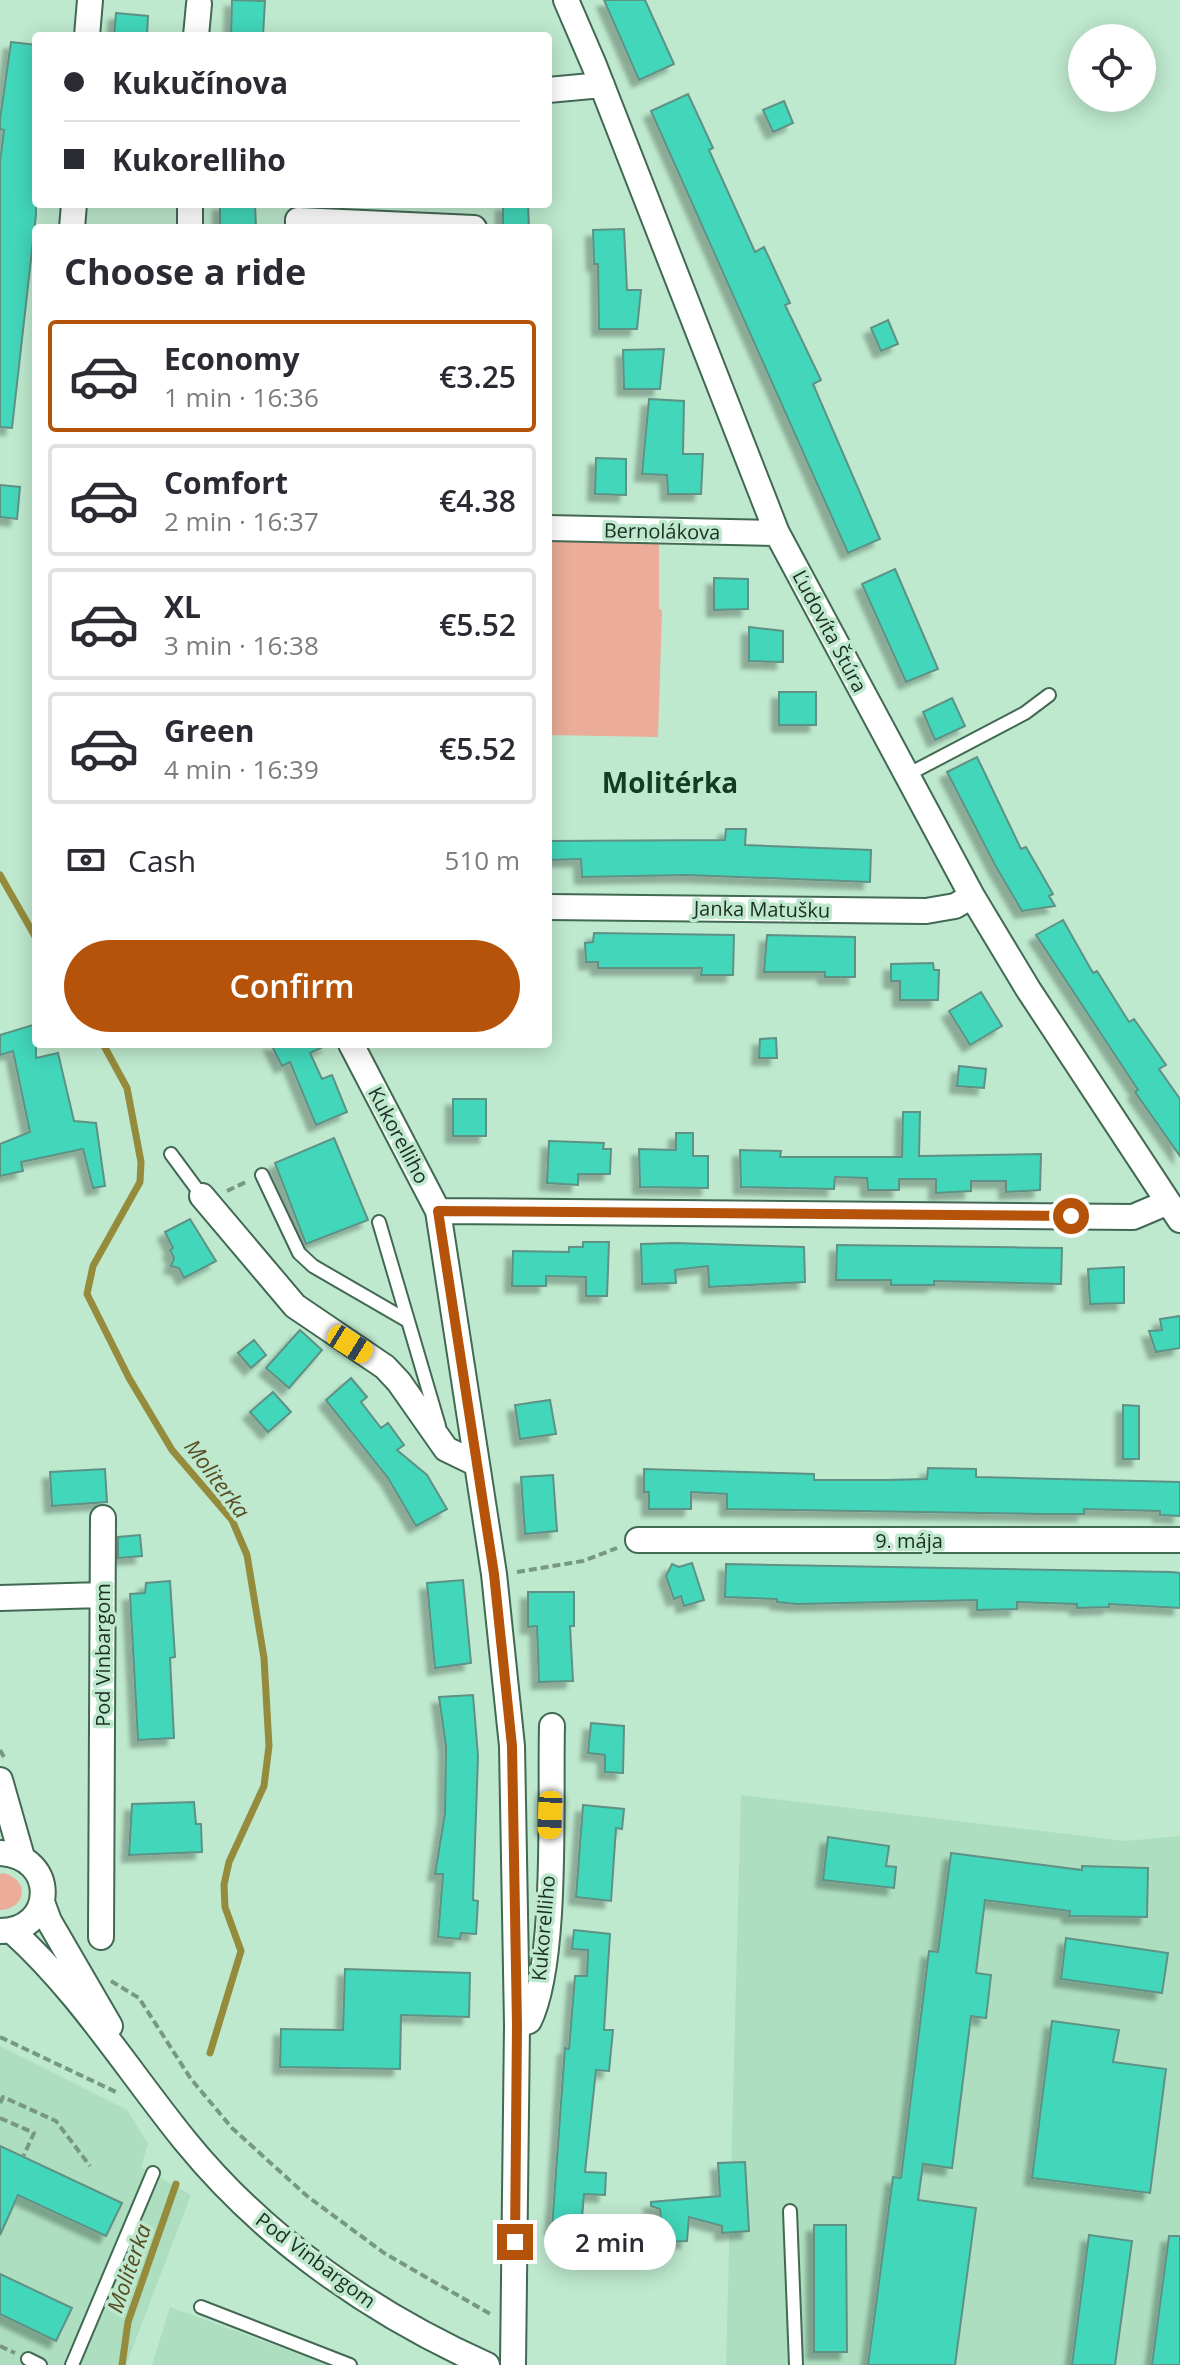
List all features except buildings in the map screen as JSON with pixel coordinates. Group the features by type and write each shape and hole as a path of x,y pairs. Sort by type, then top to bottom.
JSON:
{"street":[{"path":"87,32 90,0"},
{"name":"Ľudovíta Štúra","path":"566,0 777,533 972,896 1173,1211"},
{"path":"196,32 199,4"},
{"path":"552,90 602,85"},
{"path":"298,224 298,220 386,224"},
{"name":"Bernolákova","path":"552,528 777,533"},
{"name":"Janka Matušku","path":"552,907 926,911 955,906 972,896"},
{"name":"Kukorelliho","path":"353,1048 438,1211 494,1574 512,1746 517,2025 513,2365"},
{"path":"205,1199 295,1306 385,1367 446,1449 477,1464"},
{"path":"438,1211 1133,1217 1173,1211"},
{"name":"Pod Vinbargom","path":"101,1937 103,1518"},
{"name":"9. mája","path":"638,1540 1180,1540"},
{"path":"0,1598 101,1595"},
{"name":"Kukorelliho","path":"517,2025 529,2021 536,2006 547,1935 552,1726"},
{"path":"0,1780 11,1855"},
{"name":"Pod Vinbargom","path":"11,1855 40,1876 42,1902 49,1921 81,1972 141,2085"},
{"path":"6,1931 25,1925 42,1902"},
{"name":"Pod Vinbargom","path":"6,1931 43,1958 189,2145 241,2201 287,2243 363,2298 487,2365"}],"lane":[{"path":"907,775 1025,713 1049,695"},
{"path":"171,1154 205,1199"},
{"path":"262,1175 299,1253 313,1266 408,1321"},
{"path":"379,1222 446,1449"},
{"path":"72,2365 153,2173"},
{"path":"790,2211 796,2365"},
{"path":"201,2307 350,2365"}],"path":[{"path":"205,1199 262,1175"},
{"path":"505,1573 583,1561 638,1540"},
{"path":"111,1981 139,1998 191,2079 232,2128 265,2160 373,2246 501,2321"},
{"path":"0,2037 116,2092"},
{"path":"0,2103 3,2097 56,2121 90,2166"},
{"path":"0,2118 34,2133 23,2157"},
{"path":"475,2305 488,2303"}],"shaded area":[{"path":"552,528 659,531 659,609 662,610 658,737 552,735"},
{"path":"741,1795 1125,1841 1180,1836 1180,2365 726,2365"},
{"path":"0,1874 18,1881 22,1893 16,1905 0,1910"},
{"path":"0,2046 127,2110 148,2144 141,2167 191,2195 126,2365 0,2365"},
{"path":"170,2307 329,2365 152,2365"}],"waterway":[{"name":"Moliterka","path":"0,875 32,931"},
{"name":"Moliterka","path":"105,1048 127,1088 141,1162 140,1182 93,1266 87,1294 129,1378 172,1450 232,1520 247,1555 264,1658 269,1746 264,1786 229,1862 224,1885 225,1907 241,1951 210,2053"},
{"name":"Moliterka","path":"122,2365 128,2322 176,2184"}],"district":[{"name":"Molitérka","path":"670,782"}],"route":[{"path":"515,2242 517,2025 512,1746 494,1574 438,1211 1071,1216"}]}
